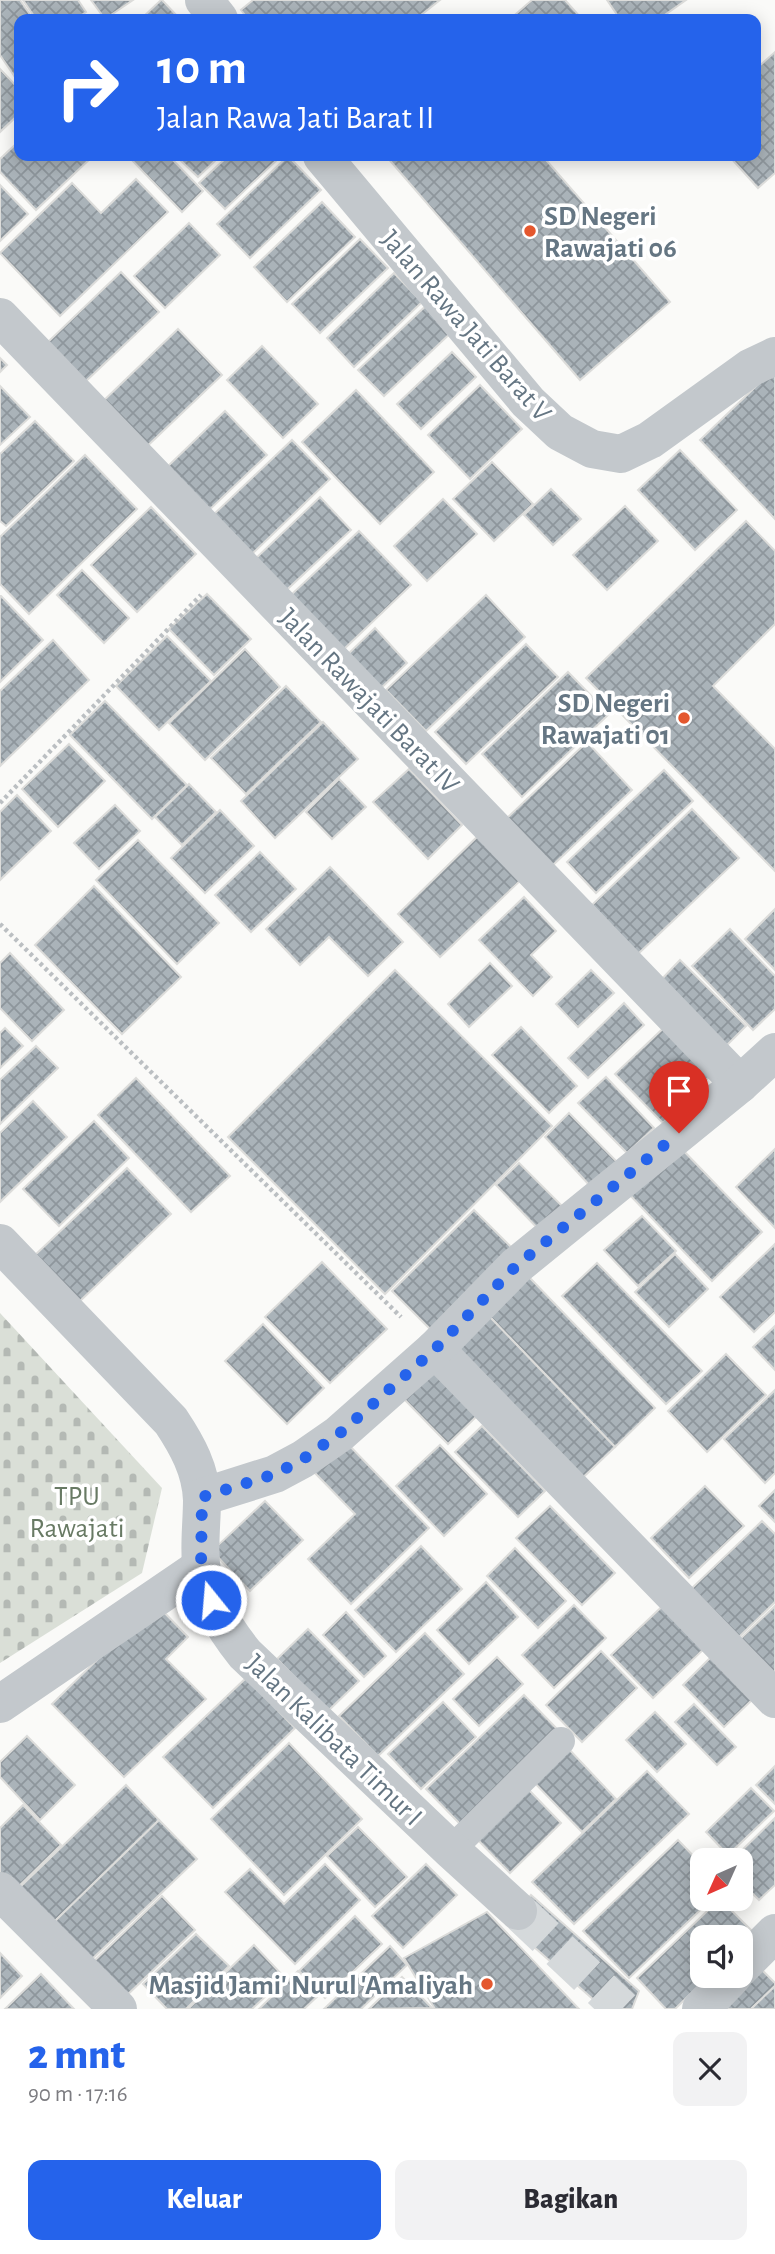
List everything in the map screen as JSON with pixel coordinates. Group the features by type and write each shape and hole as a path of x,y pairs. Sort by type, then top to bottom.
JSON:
{"street":[{"path":"204,0 215,14"},
{"name":"Jalan Rawa Jati Barat V","path":"326,161 528,402 560,432 592,449 621,454 650,440 750,368 775,356"},
{"name":"Jalan Rawajati Barat IV","path":"0,317 740,1084"},
{"path":"202,1497 275,1474 303,1459 339,1434 435,1349 516,1266 740,1084 775,1052"},
{"name":"Jalan Kalibata Timur I","path":"0,1243 171,1421 188,1447 202,1497 201,1567 211,1600 225,1629 245,1654 518,1911"},
{"path":"435,1349 775,1699"},
{"path":"0,1704 201,1567"},
{"path":"0,1891 118,2009"},
{"path":"753,1955 775,1933"},
{"path":"701,2009 721,1988"}],"lane":[{"path":"451,1850 561,1741"}],"path":[{"path":"0,803 235,560"},
{"path":"0,924 435,1349"}],"green space":[{"name":"TPU Rawajati","path":"0,1313 162,1488 142,1573 0,1663"}],"building":[{"path":"0,0 20,0 30,14 14,14 14,76 0,55"},
{"path":"23,0 78,0 86,12 83,14 33,14"},
{"path":"91,0 133,0 112,14 101,14"},
{"path":"161,0 175,14 146,14"},
{"path":"253,0 440,0 422,14 244,14 241,10"},
{"path":"532,0 565,0 578,14 516,14"},
{"path":"607,0 686,0 666,14 617,14"},
{"path":"775,52 775,173 758,188 734,161 761,161 761,65"},
{"path":"0,69 14,84 14,119 0,132"},
{"path":"14,146 14,161 88,161 36,210 0,172 0,159"},
{"path":"133,161 174,161 203,191 182,212"},
{"path":"181,161 215,161 198,177"},
{"path":"223,161 276,161 225,209 199,183"},
{"path":"283,161 293,161 321,190 250,258 217,224"},
{"name":"SD Negeri Rawajati 06","path":"390,161 547,161 670,302 580,380"},
{"path":"136,179 168,212 60,316 0,253 72,183 101,213"},
{"path":"0,185 28,214 0,241"},
{"path":"322,202 355,237 287,302 254,267"},
{"path":"189,223 220,255 165,308 134,276"},
{"path":"360,239 388,268 320,333 292,304"},
{"path":"121,272 159,312 85,382 48,342"},
{"path":"394,273 422,302 354,367 327,338"},
{"path":"431,301 456,328 384,396 358,370"},
{"path":"178,329 222,375 141,452 97,407"},
{"path":"262,346 318,404 283,438 227,380"},
{"path":"452,352 476,377 421,429 397,404"},
{"path":"0,358 7,365 0,372"},
{"path":"775,368 775,519 700,440"},
{"path":"480,385 522,429 470,479 428,435"},
{"path":"0,386 30,417 0,445"},
{"path":"356,390 434,472 380,524 302,442"},
{"path":"225,411 267,455 206,513 164,470"},
{"path":"35,421 74,461 6,526 0,521 0,454"},
{"path":"292,440 330,479 250,556 211,517"},
{"path":"680,450 737,510 695,550 638,490"},
{"path":"85,455 137,509 29,614 0,584 0,537"},
{"path":"492,462 533,504 494,541 453,499"},
{"path":"551,489 581,519 553,545 524,515"},
{"path":"320,497 351,530 279,597 249,565"},
{"path":"443,499 477,534 427,581 394,546"},
{"path":"625,506 658,541 607,590 573,555"},
{"path":"151,507 196,554 137,612 91,565"},
{"name":"SD Negeri Rawajati 01","path":"746,521 775,551 775,624 713,686 775,749 775,871 586,678"},
{"path":"359,531 411,585 343,650 291,595"},
{"path":"82,570 129,618 104,643 57,595"},
{"path":"207,594 251,639 214,675 169,629"},
{"path":"486,595 525,637 426,731 386,690"},
{"path":"0,596 43,640 0,682"},
{"path":"375,628 407,663 376,693 343,659"},
{"path":"167,636 211,681 159,730 116,686"},
{"path":"53,640 89,680 0,766 0,691"},
{"path":"526,644 558,677 466,764 435,732"},
{"path":"245,649 280,687 205,760 169,723"},
{"path":"568,672 609,714 522,797 482,754"},
{"path":"286,686 321,722 246,794 211,758"},
{"path":"105,701 187,785 152,819 70,735"},
{"path":"323,722 358,759 275,838 241,801"},
{"path":"587,742 632,790 552,866 507,818"},
{"path":"69,744 105,781 58,827 22,789"},
{"path":"409,769 462,825 428,859 373,802"},
{"path":"664,770 693,801 596,893 567,862"},
{"path":"339,779 366,807 332,839 306,812"},
{"path":"189,784 216,812 182,845 155,817"},
{"path":"17,795 51,831 0,880 0,812"},
{"path":"115,805 140,831 99,869 74,843"},
{"path":"692,809 739,858 638,954 592,905"},
{"path":"220,810 254,846 205,893 171,858"},
{"path":"481,833 524,877 440,957 398,914"},
{"path":"138,840 219,923 177,964 96,880"},
{"path":"260,852 296,889 251,932 215,895"},
{"path":"330,867 403,942 368,976 329,937 300,965 266,929"},
{"path":"94,886 181,977 122,1034 35,945"},
{"path":"524,897 556,931 531,955 552,977 533,996 479,940"},
{"path":"775,909 775,970 745,939"},
{"path":"730,929 775,976 775,1009 753,1030 692,966"},
{"path":"10,953 64,1010 32,1041 0,1008 0,963"},
{"path":"680,960 746,1026 723,1049 658,983"},
{"path":"490,963 512,986 469,1027 448,1004"},
{"path":"395,970 552,1126 385,1294 228,1137"},
{"path":"591,970 614,993 578,1027 556,1004"},
{"path":"624,1003 644,1025 588,1078 568,1058"},
{"path":"671,1021 717,1069 663,1123 615,1074"},
{"path":"521,1027 577,1086 549,1113 492,1055"},
{"path":"5,1028 23,1046 0,1068 0,1033"},
{"path":"36,1046 58,1068 0,1124 0,1080"},
{"path":"606,1077 654,1128 627,1153 578,1103"},
{"path":"136,1078 230,1176 191,1212 98,1115"},
{"path":"33,1101 67,1137 0,1202 0,1133"},
{"path":"569,1113 619,1164 592,1188 545,1137"},
{"path":"94,1121 129,1158 59,1226 23,1189"},
{"path":"676,1143 762,1232 712,1281 626,1191"},
{"path":"775,1149 775,1228 736,1187"},
{"path":"519,1163 570,1214 546,1237 496,1185"},
{"path":"127,1168 171,1214 79,1302 34,1256"},
{"path":"474,1210 517,1253 436,1335 392,1291"},
{"path":"642,1216 676,1251 638,1286 604,1250"},
{"path":"775,1244 775,1312 754,1332 720,1297"},
{"path":"675,1254 708,1289 669,1327 635,1292"},
{"path":"322,1262 387,1329 330,1383 265,1317"},
{"path":"597,1263 702,1371 666,1404 562,1296"},
{"path":"529,1277 655,1408 615,1447 489,1316"},
{"path":"489,1316 615,1447 575,1485 449,1354"},
{"path":"263,1324 324,1388 287,1424 225,1361"},
{"path":"775,1326 775,1370 753,1347"},
{"path":"726,1354 766,1395 707,1452 668,1411"},
{"path":"432,1368 478,1415 448,1444 402,1397"},
{"path":"775,1390 775,1473 765,1483 724,1439"},
{"path":"482,1426 545,1491 518,1517 455,1452"},
{"path":"343,1439 429,1528 351,1604 308,1559 355,1514 311,1469"},
{"path":"440,1445 487,1494 444,1536 396,1486"},
{"path":"705,1486 744,1526 689,1578 651,1538"},
{"path":"775,1490 775,1522 759,1506"},
{"path":"265,1501 303,1540 250,1591 212,1551"},
{"path":"550,1506 615,1573 582,1605 516,1538"},
{"path":"762,1521 775,1534 775,1602 738,1638 691,1589"},
{"path":"421,1546 462,1589 396,1652 355,1610"},
{"path":"515,1548 566,1601 538,1628 487,1576"},
{"path":"486,1582 518,1617 469,1664 437,1630"},
{"path":"670,1599 712,1641 653,1698 611,1655"},
{"path":"155,1603 188,1637 166,1659 206,1699 124,1777 52,1704"},
{"path":"574,1605 606,1638 554,1688 522,1655"},
{"path":"775,1606 775,1683 736,1643"},
{"path":"346,1612 386,1656 364,1677 323,1635"},
{"path":"308,1629 359,1681 328,1711 277,1659"},
{"path":"425,1633 464,1674 378,1756 339,1716"},
{"path":"601,1651 637,1688 582,1742 546,1705"},
{"path":"716,1652 757,1695 724,1727 683,1685"},
{"path":"497,1657 523,1684 479,1726 453,1699"},
{"path":"246,1678 295,1728 213,1808 163,1757"},
{"path":"524,1695 561,1733 463,1827 426,1789"},
{"path":"443,1702 476,1737 421,1789 388,1754"},
{"path":"694,1704 736,1747 717,1765 675,1722"},
{"path":"655,1712 686,1744 657,1772 626,1740"},
{"path":"27,1736 75,1785 40,1820 0,1777 0,1762"},
{"path":"289,1743 362,1819 284,1895 211,1819"},
{"path":"565,1745 616,1799 582,1832 528,1776"},
{"path":"775,1766 775,1804 756,1785"},
{"path":"647,1771 689,1814 574,1924 532,1882"},
{"path":"126,1785 159,1820 53,1923 19,1888"},
{"path":"526,1787 561,1823 510,1873 474,1836"},
{"path":"751,1788 774,1811 735,1848 721,1848 706,1832"},
{"path":"23,1805 61,1845 12,1893 0,1881 0,1828"},
{"path":"775,1818 775,1885 759,1900 753,1894 753,1848 744,1848"},
{"path":"159,1820 197,1859 90,1961 53,1923"},
{"path":"358,1827 407,1877 375,1907 327,1856"},
{"path":"678,1840 690,1852 690,1911 699,1911 629,1978 583,1931"},
{"path":"325,1864 360,1900 295,1964 225,1892 250,1869 284,1904"},
{"path":"426,1864 457,1895 403,1948 372,1916"},
{"path":"531,1895 639,1991 632,2009 604,2009 507,1923"},
{"path":"162,1896 195,1930 123,1999 90,1965"},
{"path":"707,1911 732,1911 746,1925 693,1925"},
{"name":"Masjid Jami' Nurul 'Amaliyah","path":"487,1912 579,2009 435,2009 404,1958"},
{"path":"355,1916 382,1944 325,1998 299,1971"},
{"path":"690,1928 690,1988 697,1988 675,2009 666,2009 637,1978"},
{"path":"196,1934 229,1966 186,2009 167,2009 143,1984"},
{"path":"254,1945 285,1978 252,2009 188,2009"},
{"path":"390,1946 407,1965 361,2009 324,2009"},
{"path":"0,1953 22,1976 0,1998"},
{"path":"756,1964 775,1986 751,2009 709,2009 731,1988 753,1988 753,1967"},
{"path":"298,1971 320,1994 304,2009 259,2009"},
{"path":"41,1974 74,2009 5,2009"},
{"path":"402,1977 432,2008 369,2009"},
{"path":"775,1986 775,2009 751,2009"}],"tunnel":[{"path":"518,1911 622,2009"}],"place":[{"name":"SD Negeri Rawajati 06","path":"530,231"},
{"name":"SD Negeri Rawajati 01","path":"684,718"},
{"name":"Masjid Jami' Nurul 'Amaliyah","path":"487,1984"}],"route":[{"path":"211,1600 201,1567 202,1497 275,1474 303,1459 339,1434 435,1349 516,1266 679,1133"}]}
